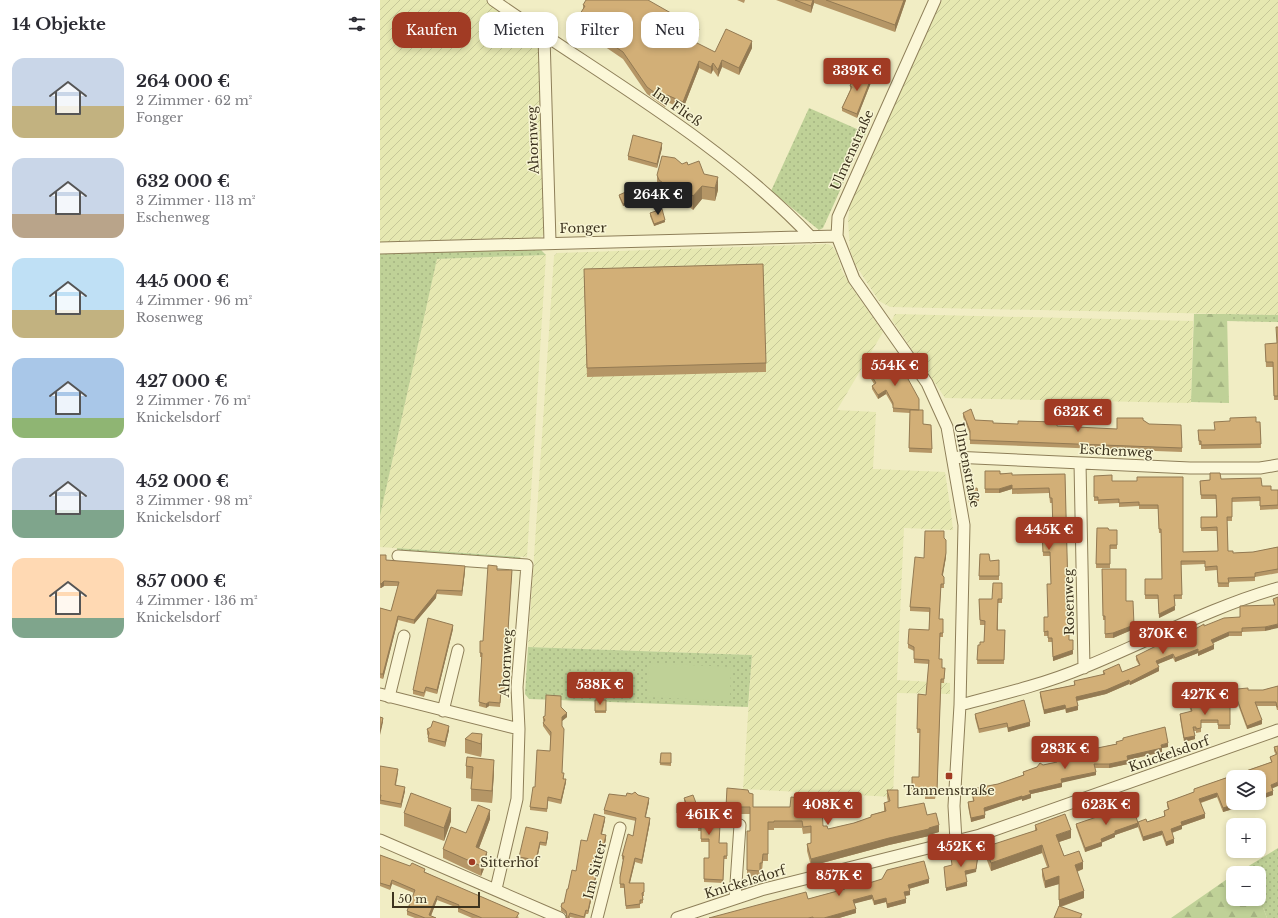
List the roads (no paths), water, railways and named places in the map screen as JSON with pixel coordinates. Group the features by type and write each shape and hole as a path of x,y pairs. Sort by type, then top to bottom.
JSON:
{"street":[{"name":"Im Fließ","path":"493,0 510,12"},
{"name":"Ulmenstraße","path":"935,0 838,217 837,236 854,279 927,383 947,427 964,525 960,705 954,806 956,841"},
{"name":"Im Fließ","path":"558,45 648,103 713,149 794,220 811,237"},
{"name":"Ahornweg","path":"544,48 550,242"},
{"path":"811,237 837,236"},
{"name":"Fonger","path":"380,248 550,242 811,237"},
{"name":"Eschenweg","path":"953,458 1190,468 1260,468 1278,465"},
{"name":"Rosenweg","path":"1080,463 1084,668"},
{"name":"Ahornweg","path":"398,556 527,565 517,688 519,729 517,799 496,889"},
{"path":"960,705 1032,687 1084,668 1245,598 1278,588"},
{"path":"404,636 384,696 519,729"},
{"path":"442,711 458,650"},
{"name":"Knickelsdorf","path":"677,918 761,890 980,835 1278,730"},
{"path":"735,898 740,825"},
{"name":"Im Sitter","path":"597,918 620,828"},
{"path":"380,840 560,918"}],"place":[{"name":"Tannenstraße","path":"949,776"},
{"name":"Sitterhof","path":"472,862"}]}
